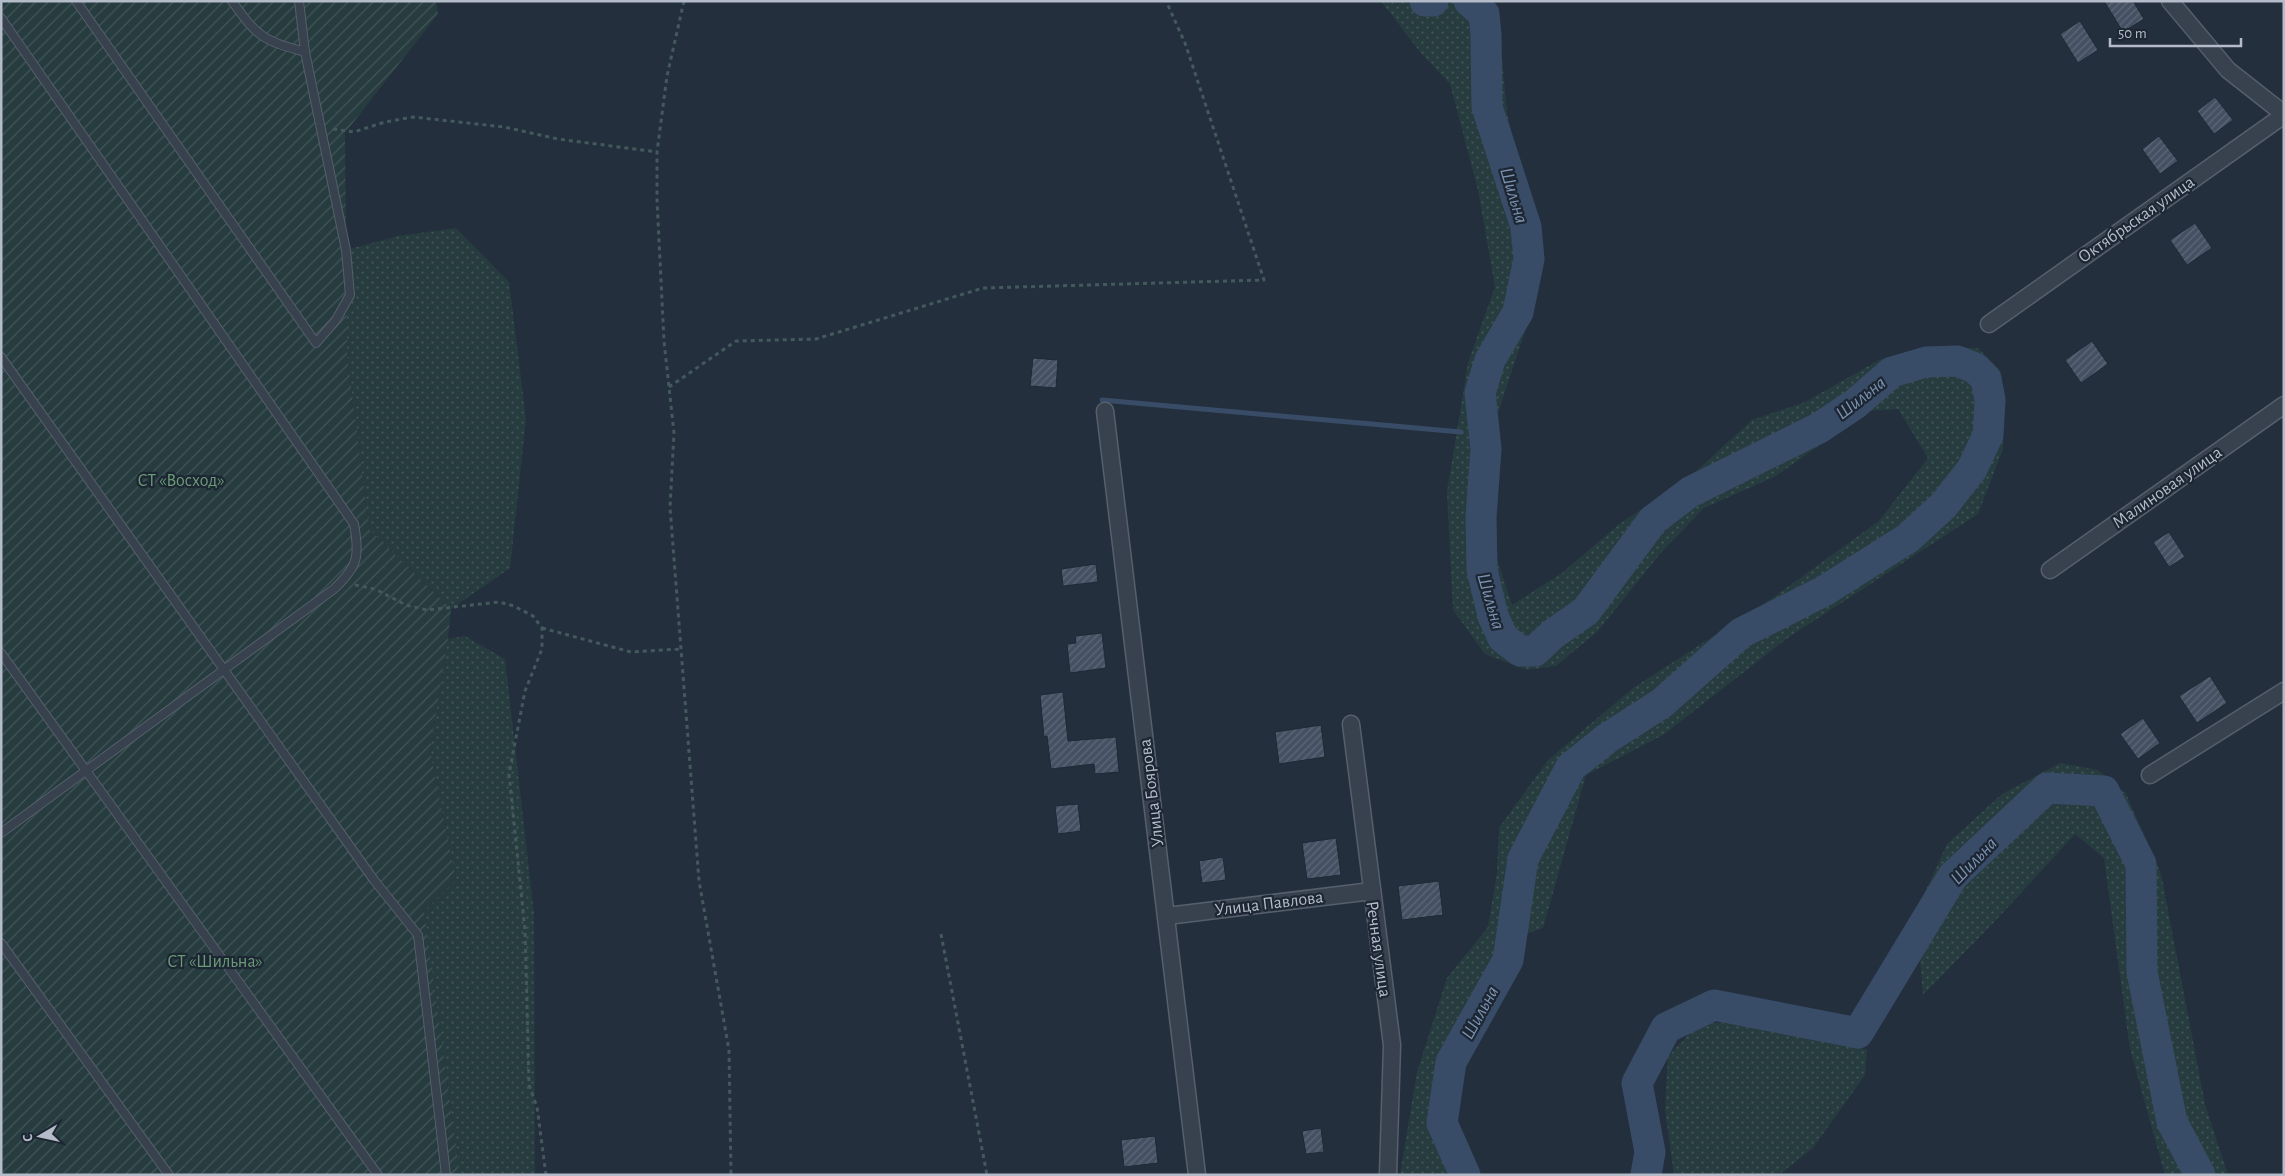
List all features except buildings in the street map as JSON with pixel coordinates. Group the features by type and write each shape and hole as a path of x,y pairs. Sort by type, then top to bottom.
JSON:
{"street":[{"path":"2170,1 2228,70 2284,114"},
{"name":"Октябрьская улица","path":"1989,324 2284,114"},
{"name":"Малиновая улица","path":"2050,570 2284,405"},
{"name":"Улица Боярова","path":"1105,411 1197,1175"},
{"path":"2150,775 2284,691"},
{"name":"Речная улица","path":"1351,724 1392,1045 1388,1175"},
{"name":"Улица Павлова","path":"1166,916 1372,891"}],"lane":[{"path":"76,1 316,343 336,320 350,295 346,250 306,52 299,1"},
{"path":"232,1 249,25 268,41 306,52"},
{"path":"1,18 354,524 357,542 356,560 350,574 334,589 1,833"},
{"path":"1,357 374,880 418,935 446,1175"},
{"path":"1,653 378,1175"},
{"path":"1,943 169,1175"}],"path":[{"path":"684,1 667,76 657,152 657,200 663,313 674,433 670,507 699,882 729,1050 731,1175"},
{"path":"669,387 736,341 816,339 982,288 1264,280 1185,43 1166,1"},
{"path":"321,127 354,132 385,122 412,117 504,127 558,139 657,152"},
{"path":"334,589 358,584 376,589 406,605 427,610 499,602 514,606 533,616 542,628 542,649 525,691 509,774 525,930 529,1085 537,1107 546,1175"},
{"path":"542,628 631,652 681,648"},
{"path":"942,934 987,1175"}],"green space":[{"path":"1,1 436,1 438,14 345,133 347,353 369,529 451,609 430,751 456,880 424,911 460,1175 1,1175"},
{"path":"1381,1 1486,1 1502,59 1507,113 1520,173 1536,298 1486,449 1494,550 1512,605 1562,573 1618,525 1691,476 1752,420 1805,402 1881,359 1928,349 1978,348 2001,372 2003,449 1978,514 1789,637 1663,735 1586,775 1543,928 1512,939 1494,986 1457,1052 1444,1128 1465,1175 1400,1175 1417,1072 1447,978 1488,927 1497,873 1499,828 1548,760 1633,688 1774,597 1879,521 1928,458 1898,409 1868,411 1776,476 1704,508 1659,555 1598,631 1556,666 1526,670 1485,654 1453,610 1447,492 1468,363 1495,287 1478,190 1450,84 1420,52"},
{"path":"456,228 509,282 526,419 510,568 451,609 369,529 347,353 346,250 398,236"},
{"path":"465,636 505,659 534,914 535,1175 460,1175 424,911 456,880 430,751 448,639"},
{"path":"2060,763 2098,770 2126,794 2161,874 2205,1104 2228,1175 2165,1175 2130,1049 2104,858 2075,834 1996,920 1923,995 1916,912 1947,844 2002,794"},
{"path":"1752,1020 1804,1032 1867,1050 1865,1075 1813,1148 1779,1175 1674,1175 1665,1109 1668,1056 1699,1024"}],"waterway":[{"name":"Шильна","path":"1425,1 1433,1"},
{"name":"Шильна","path":"1465,1175 1442,1123 1451,1062 1508,960 1523,859 1571,767 1606,739 1662,703 1741,633 1824,591 1908,538 1943,506 1972,469 1988,435 1990,400 1986,379 1975,368 1957,361 1926,362 1892,372 1855,404 1819,428 1690,492 1653,520 1586,611 1553,634 1535,651 1520,651 1503,638 1493,616 1482,570 1481,517 1486,449 1480,393 1490,360 1518,312 1529,259 1526,227 1487,107 1484,14 1469,1"},
{"path":"1102,400 1461,432"},
{"name":"Шильна","path":"1646,1175 1650,1152 1637,1083 1666,1028 1714,1005 1858,1033 1953,876 2047,788 2104,791 2141,864 2142,972 2172,1122 2200,1175"}],"park label":[{"name":"СТ «Восход»","path":"181,480"},
{"name":"СТ «Шильна»","path":"215,961"}]}
